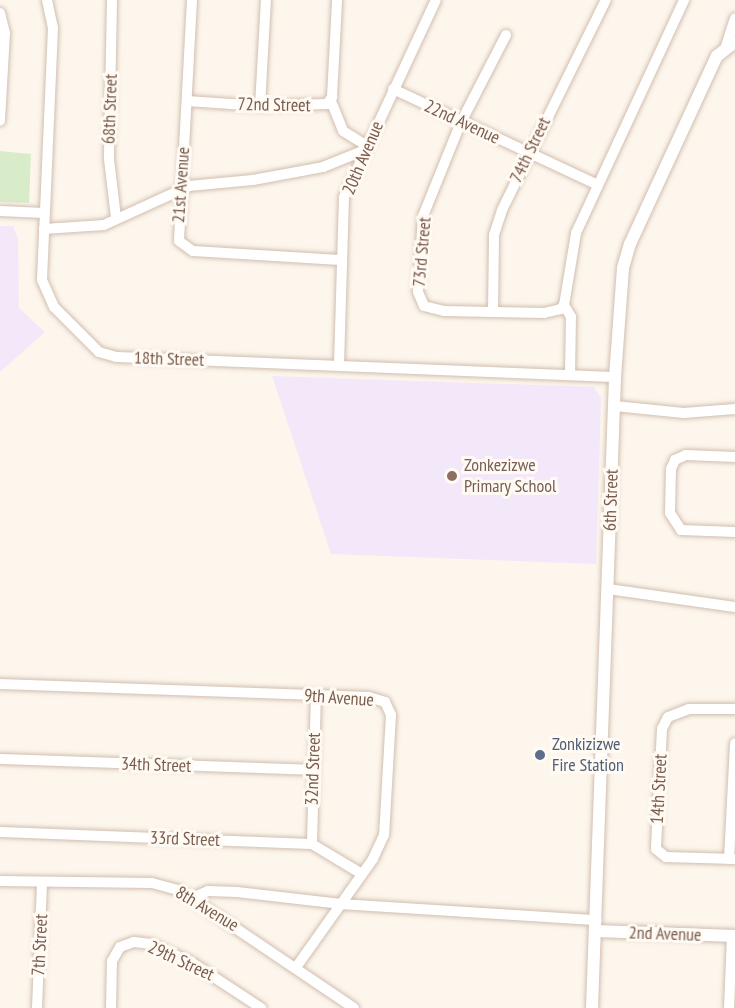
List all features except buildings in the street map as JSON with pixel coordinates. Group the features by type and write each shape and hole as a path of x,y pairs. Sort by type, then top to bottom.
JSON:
{"street":[{"name":"18th Street","path":"47,0 53,28 44,213 45,292 99,352 116,357 570,372 615,377"},
{"name":"68th Street","path":"112,0 109,159 116,218"},
{"name":"21st Avenue","path":"192,0 178,234 187,249 340,260"},
{"path":"260,106 266,0"},
{"name":"72nd Street","path":"187,101 260,106 320,106 331,101 337,0"},
{"name":"20th Avenue","path":"339,365 340,260 344,197 436,0"},
{"name":"74th Street","path":"493,310 494,235 528,152 606,0"},
{"path":"570,372 571,317 564,305 572,248 596,184 684,0"},
{"path":"0,13 5,33 0,121"},
{"name":"6th Street","path":"592,1008 619,302 630,244 717,56 730,44 735,18"},
{"name":"73rd Street","path":"506,35 461,122 423,216 418,292 427,308 459,312 493,310 544,313 561,309 564,305"},
{"name":"22nd Avenue","path":"393,89 596,184"},
{"path":"44,229 92,227 180,192 189,186 253,180 333,164 366,148 343,131 331,101"},
{"path":"0,212 44,213"},
{"path":"615,406 684,413 735,409"},
{"path":"735,457 686,455 675,460 670,469 670,513 677,528 735,532"},
{"path":"608,589 735,607"},
{"name":"9th Avenue","path":"0,684 369,697 389,707 387,823 373,859 297,966"},
{"name":"32nd Street","path":"312,844 312,770 316,695"},
{"name":"14th Street","path":"732,859 666,857 656,849 662,729 668,717 689,709 735,709"},
{"path":"732,859 735,743"},
{"name":"34th Street","path":"0,759 312,770"},
{"name":"33rd Street","path":"0,832 312,844 362,874"},
{"name":"8th Avenue","path":"0,881 152,884 194,897 297,966 354,1008"},
{"name":"7th Street","path":"37,1008 42,883"},
{"path":"194,897 208,891 237,892 341,904 596,926"},
{"name":"2nd Avenue","path":"596,926 734,936"},
{"path":"729,1008 734,936"},
{"name":"29th Street","path":"111,1008 112,961 120,947 134,942 151,944 191,962 261,1008"}],"shaded area":[{"path":"0,226 13,226 18,239 19,308 45,332 0,372"},
{"name":"Zonkezizwe Primary School","path":"272,376 594,387 601,398 596,564 331,554"}],"green space":[{"path":"0,151 31,154 29,203 0,202"}],"place":[{"name":"Zonkezizwe Primary School","path":"452,476"},
{"name":"Zonkizizwe Fire Station","path":"540,755"}]}
